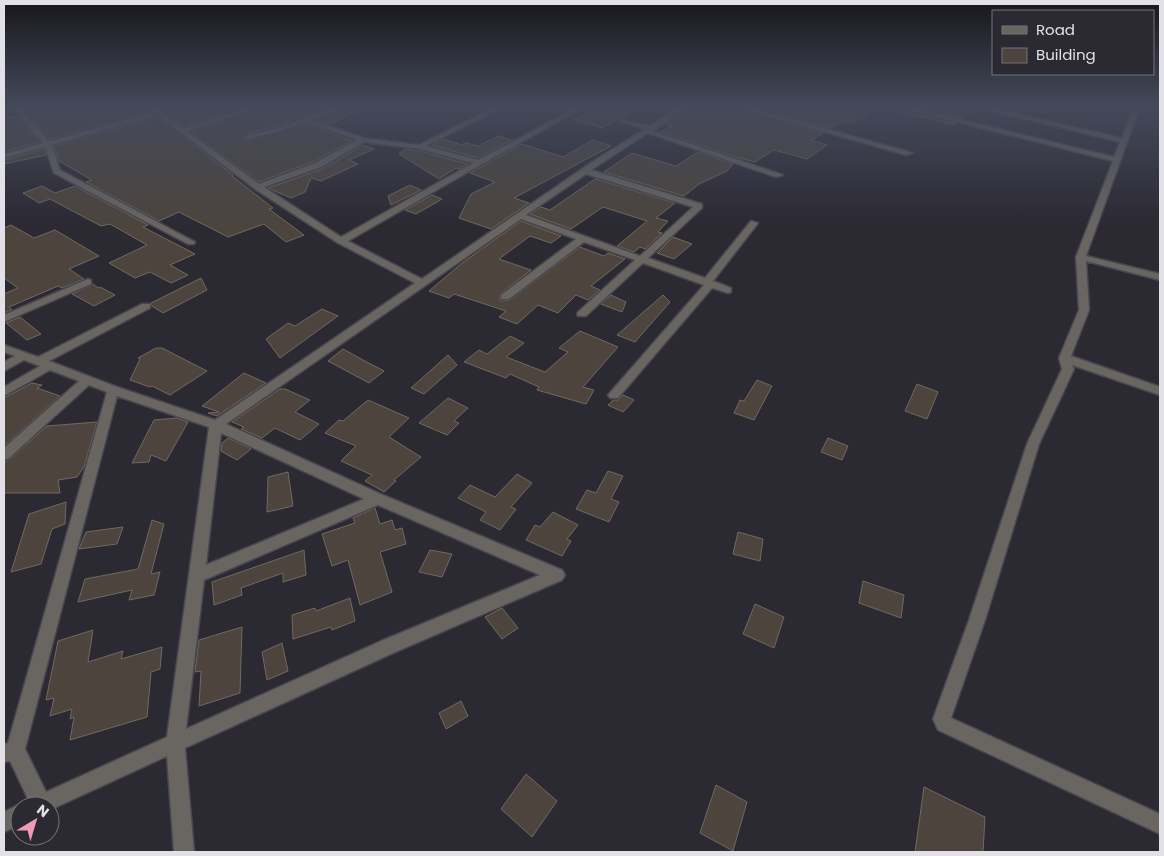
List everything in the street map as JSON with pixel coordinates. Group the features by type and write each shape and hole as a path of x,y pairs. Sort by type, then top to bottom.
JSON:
{"street":[{"path":"4,156 41,146"},
{"path":"49,146 57,171 191,242"},
{"path":"203,146 258,187 341,241 423,283"},
{"path":"258,187 318,165 352,146"},
{"path":"411,146 479,162"},
{"path":"341,241 509,146"},
{"path":"184,852 175,743 216,425 586,170 624,146"},
{"path":"695,146 779,175"},
{"path":"883,146 909,153"},
{"path":"1060,146 1117,160"},
{"path":"1122,146 1081,257 1084,310 1065,358 1068,369 1033,444 977,620 942,719 944,724 1160,824"},
{"path":"582,314 643,260 699,206 586,170"},
{"path":"520,216 728,290"},
{"path":"614,395 709,283 754,223"},
{"path":"505,296 583,238"},
{"path":"1081,257 1160,277"},
{"path":"4,318 88,282"},
{"path":"4,392 43,364 146,306"},
{"path":"4,348 113,390 216,425 378,499 556,575 387,647 59,796"},
{"path":"4,367 23,356"},
{"path":"1065,358 1160,391"},
{"path":"4,455 88,380"},
{"path":"34,796 9,751 113,390"},
{"path":"196,576 378,499"}],"building":[{"path":"4,146 26,146 4,152"},
{"path":"54,146 195,146 273,208 269,209 304,235 286,242 264,224 228,237 179,212 159,221 86,182 92,180 59,161"},
{"path":"210,146 343,146 314,161 259,182"},
{"path":"361,146 374,149 349,160 358,164 321,181 311,178 305,192 291,198 268,188 322,169"},
{"path":"434,146 478,146 500,146 478,158"},
{"path":"519,146 528,146 563,157 583,146 611,146 514,198 529,203 491,229 459,218 471,194 495,182 470,173"},
{"path":"703,146 826,146 807,159 774,150 755,162"},
{"path":"44,149 46,155 4,164 4,160"},
{"path":"404,149 420,151 468,164 459,169 456,168 439,179 399,154"},
{"path":"698,152 733,164 727,171 699,184 684,196 604,172 632,153 676,166"},
{"path":"595,179 675,203 656,218 668,221 658,232 662,233 645,249 640,247 634,252 617,246 647,221 603,207 571,229 530,214 541,207 550,210"},
{"path":"410,185 421,190 391,205 388,196"},
{"path":"42,186 55,193 75,186 148,225 143,227 195,254 170,265 188,275 171,283 150,272 135,278 109,263 147,245 110,224 101,226 50,199 39,203 23,193"},
{"path":"432,195 442,199 416,214 405,210"},
{"path":"521,221 561,236 551,243 530,236 499,259 531,270 500,294 499,299 501,301 510,300 580,247 604,256 608,253 625,259 591,286 600,290 588,300 576,295 558,313 538,305 517,324 499,317 506,311 454,294 449,298 429,291 462,263"},
{"path":"11,225 34,238 55,230 99,256 69,269 84,279 62,288 58,286 9,307 12,310 4,313 4,294 18,288 4,278 4,228"},
{"path":"673,237 692,244 674,259 657,253"},
{"path":"201,278 207,290 163,313 152,306 151,303"},
{"path":"93,284 115,295 94,306 72,294"},
{"path":"611,295 626,302 622,312 601,304"},
{"path":"663,295 670,302 635,342 617,335"},
{"path":"322,309 338,316 280,358 266,339 288,323 295,326"},
{"path":"20,317 41,334 27,340 6,323"},
{"path":"580,331 618,347 583,387 594,390 586,404 537,390 539,387 510,374 506,378 464,362 479,350 487,354 510,336 524,343 506,357 545,372 568,352 559,348"},
{"path":"156,348 162,348 207,371 170,395 152,386 130,380 140,359 138,358"},
{"path":"343,349 384,371 369,383 328,361"},
{"path":"448,355 457,365 424,394 411,388"},
{"path":"244,373 266,383 217,416 208,413 219,412 202,406"},
{"path":"757,380 772,386 754,420 734,413 740,400 744,401"},
{"path":"32,383 42,385 37,388 60,396 4,446 4,398"},
{"path":"917,384 938,392 927,419 905,411"},
{"path":"280,389 285,389 310,400 295,412 319,424 300,440 275,428 262,438 241,429 244,427 232,422"},
{"path":"623,395 634,400 623,412 608,405 613,400 618,400"},
{"path":"448,398 468,408 454,421 459,423 447,435 419,423"},
{"path":"368,400 409,418 389,437 421,457 394,480 396,481 384,492 365,481 372,475 341,461 356,446 325,433 339,420 343,421"},
{"path":"177,418 188,422 166,461 151,455 149,462 132,463 154,420"},
{"path":"97,422 84,467 77,477 58,480 60,493 4,493 4,462 10,459 47,426"},
{"path":"228,438 251,449 237,460 221,451 222,443"},
{"path":"828,438 848,446 842,460 821,452"},
{"path":"608,471 623,476 611,499 619,502 609,522 576,509 587,490 596,493"},
{"path":"288,472 293,506 267,512 268,477"},
{"path":"517,474 532,483 511,507 516,509 500,530 480,520 486,512 458,498 470,485 495,497"},
{"path":"66,502 65,524 52,529 41,564 11,572 29,514"},
{"path":"375,508 380,524 392,520 395,530 402,528 406,544 380,552 392,592 360,605 348,560 332,566 322,534 355,523 353,518"},
{"path":"553,512 578,525 567,539 571,541 562,556 526,540 535,525 540,527"},
{"path":"152,520 164,524 151,574 160,572 154,595 129,600 132,590 78,602 85,579 138,569"},
{"path":"123,527 117,544 79,549 86,532"},
{"path":"738,532 763,539 760,561 733,554"},
{"path":"304,550 306,575 283,582 283,573 241,588 242,595 214,605 212,582"},
{"path":"430,550 452,554 442,577 419,572"},
{"path":"863,581 904,595 901,618 859,603"},
{"path":"350,598 355,621 332,630 331,627 293,639 292,615 315,608 316,611"},
{"path":"755,604 784,617 774,648 743,634"},
{"path":"502,608 518,628 502,639 485,617"},
{"path":"242,627 240,693 199,706 201,671 195,672 199,640"},
{"path":"93,630 88,662 123,651 121,659 162,647 160,669 151,672 147,717 70,740 74,717 70,719 72,709 50,716 54,698 46,700 58,641"},
{"path":"282,643 288,671 267,680 262,652"},
{"path":"461,701 468,716 446,729 439,713"},
{"path":"526,774 557,801 532,837 501,809"},
{"path":"716,785 747,802 733,851 700,833"},
{"path":"924,787 985,817 983,852 915,852"}]}
